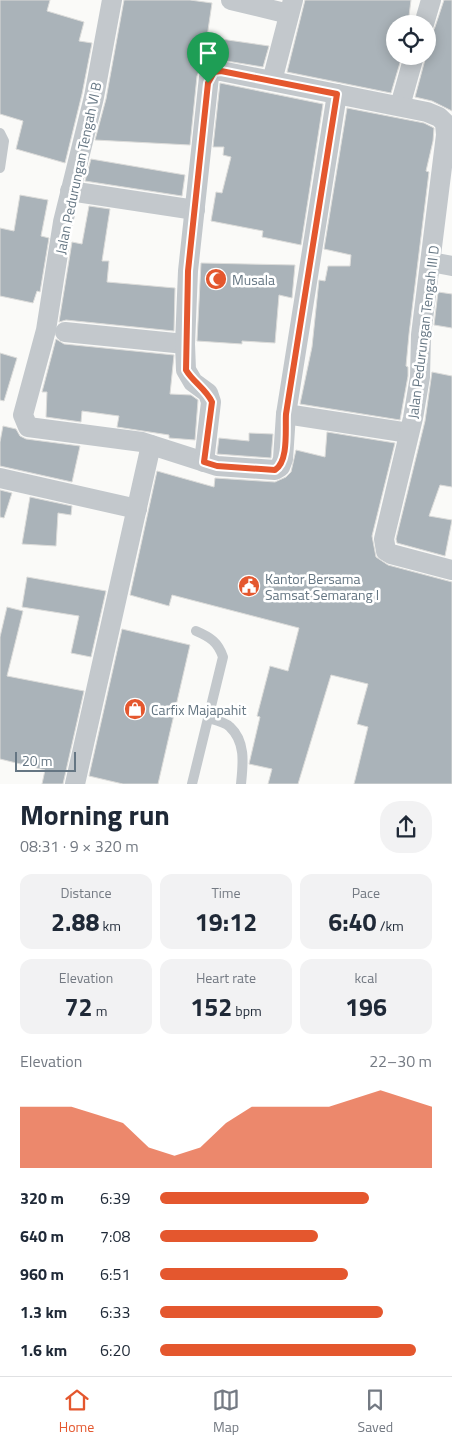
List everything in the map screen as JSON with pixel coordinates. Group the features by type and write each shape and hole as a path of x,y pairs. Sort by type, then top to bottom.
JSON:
{"street":[{"name":"Jalan Pedurungan Tengah VI B","path":"112,0 94,97 63,222 46,330 23,415 25,424 33,428 152,445"},
{"path":"231,0 291,7 272,81"},
{"path":"427,15 431,0"},
{"path":"204,462 212,402 208,394 193,382 186,370 185,344 188,271 208,83 214,72 272,81 400,106 411,65"},
{"path":"75,784 152,445 217,466 264,470 275,470 280,467 286,414 337,94"},
{"name":"Jalan Pedurungan Tengah III D","path":"400,106 440,117 445,123 446,184 431,262 421,335 420,377 384,546 391,554 452,570"},
{"path":"70,192 195,210"},
{"path":"431,262 452,266"},
{"path":"65,332 185,344"},
{"path":"286,414 409,433"},
{"path":"0,478 137,509"}],"lane":[{"path":"0,133 4,141 4,150 0,168"},
{"path":"192,784 222,657 220,648 211,638 196,631"},
{"path":"208,718 229,725 238,737 243,751 241,784"}],"building":[{"path":"0,0 50,0 47,11 84,22 79,41 92,43 65,163 16,149 23,121 0,114"},
{"path":"124,0 190,0 212,3 207,37 269,46 263,67 214,59 209,60 200,69 197,76 190,145 95,140 106,99"},
{"path":"305,0 411,0 409,15 386,15 386,65 399,65 391,93 287,72"},
{"path":"444,0 452,0 452,111 432,101 415,97 424,65 436,65 436,24"},
{"path":"220,83 323,104 301,245 262,237 263,231 211,221 216,192 222,193 231,157 223,155 224,147 213,147"},
{"path":"347,108 424,123 434,128 426,171 429,172 409,334 406,366 408,367 408,376 400,420 300,404 312,347 319,280 325,281 328,266 350,266 351,255 324,249"},
{"path":"91,159 185,175 182,196 85,181"},
{"path":"20,195 48,200 41,236 49,238 40,292 37,291 33,303 0,296 0,228 14,231"},
{"path":"89,206 110,209 102,261 109,261 107,282 175,288 174,331 66,320 59,322 72,242 82,244"},
{"path":"201,263 295,265 292,298 279,295 275,343 242,341 242,344 197,341"},
{"path":"438,292 452,294 452,328 434,325"},
{"path":"56,339 64,344 174,355 170,394 191,395 198,400 195,440 169,438 169,435 117,427 119,416 82,411 81,422 46,417 47,392 42,392"},
{"path":"0,353 17,358 4,401 0,400"},
{"path":"432,372 452,376 452,487 440,485 429,516 452,520 445,556 397,543 396,539 425,421"},
{"path":"3,426 16,429 20,436 26,439 80,446 72,482 0,466 0,442"},
{"path":"327,432 395,443 372,536 376,557 388,565 452,582 452,784 354,784 368,727 357,724 368,684 331,675 298,784 268,784 272,769 249,764 260,717 257,716 270,666 288,671 299,628 172,595 169,606 130,595 157,471 214,487 215,478 275,482 286,477 291,472 296,450 325,457"},
{"path":"249,433 273,434 271,458 217,454 219,438 249,441"},
{"path":"0,490 12,493 4,518 0,517"},
{"path":"30,497 72,506 71,515 58,513 56,546 22,544"},
{"path":"27,577 106,591 91,657 71,653 79,616 22,607"},
{"path":"7,607 23,611 7,676 84,691 63,784 42,784 45,770 0,759 0,637"},
{"name":"Carfix Majapahit","path":"122,629 190,645 158,784 123,784 89,776"}],"place":[{"name":"Musala","path":"216,279"},
{"name":"Kantor Bersama Samsat Semarang I","path":"249,586"},
{"name":"Carfix Majapahit","path":"135,709"}],"route":[{"path":"221,71 337,94 286,414 283,458 280,467 275,470 217,466 204,462 212,402 208,394 193,382 186,370 185,344 188,271 208,83 209,77 214,72 221,71"}]}
